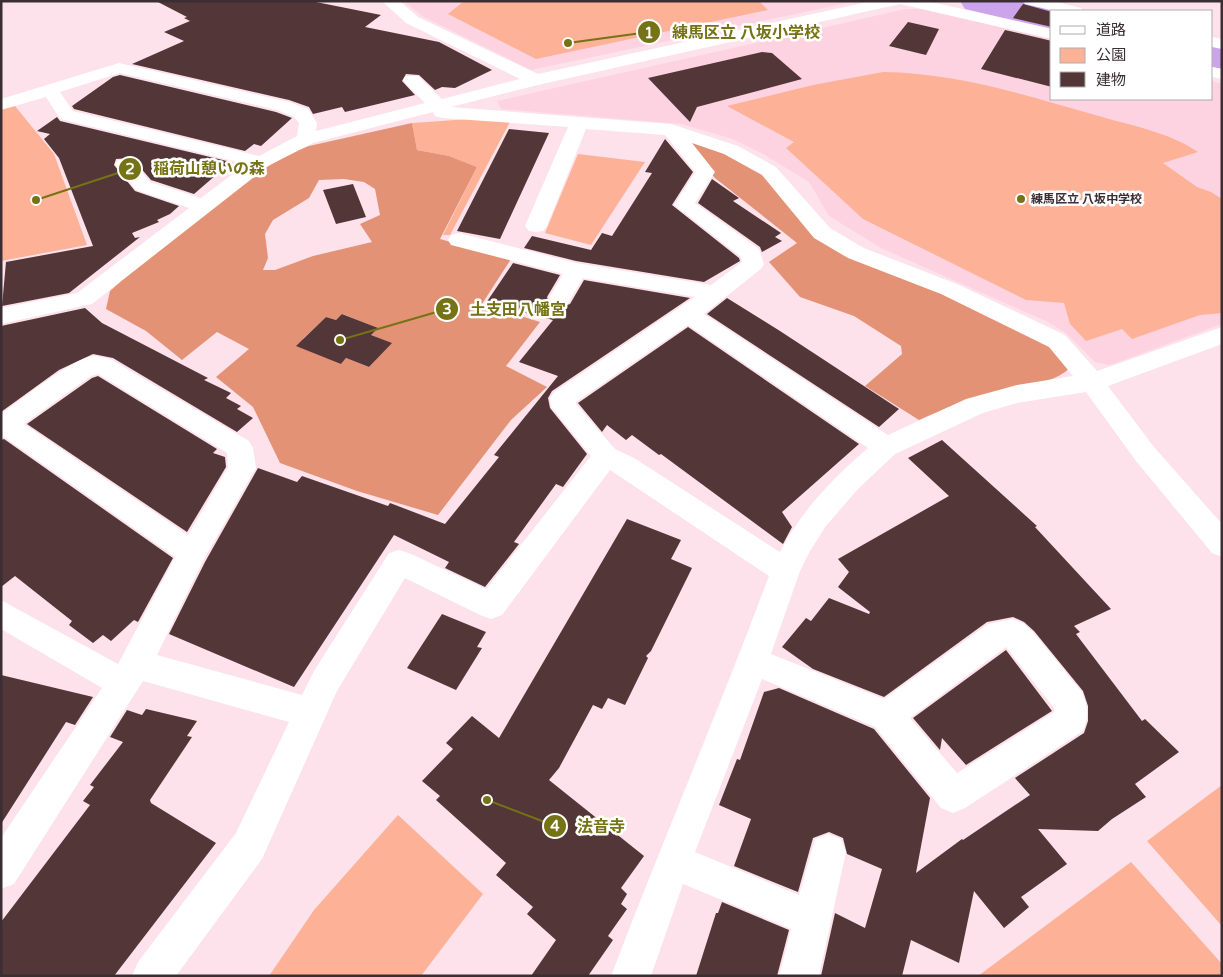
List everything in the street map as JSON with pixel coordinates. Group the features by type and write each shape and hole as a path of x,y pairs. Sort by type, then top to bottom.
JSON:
{"street":[{"path":"390,1 412,20 536,80"},
{"path":"1,316 84,299 261,162 306,139 536,80 895,1"},
{"path":"905,1 1050,34"},
{"path":"1032,1 1071,10"},
{"path":"1,105 50,90 68,77 119,68 283,106 301,113 308,123 306,139"},
{"path":"412,80 430,108"},
{"path":"50,90 67,115 261,162"},
{"path":"430,108 671,130 731,150 769,171 822,233 856,253 949,289 1057,340 1092,382 1145,454 1222,545"},
{"path":"536,226 579,123"},
{"path":"671,130 705,172 684,205 751,254 753,264 688,314 563,398 564,407 606,456 624,465 785,571"},
{"path":"125,164 142,186 204,206"},
{"path":"459,240 576,270 715,293"},
{"path":"560,298 576,270"},
{"path":"688,314 886,447"},
{"path":"631,976 673,862 753,661 785,571 799,543 816,518 848,481 886,447 975,406 1017,394 1092,382 1222,335"},
{"path":"1,871 130,674 192,553 242,468 240,448 103,366 93,365 82,370 3,427 192,553"},
{"path":"152,976 249,846 325,680 399,562 491,606 606,456"},
{"path":"1,612 130,674 310,712"},
{"path":"753,661 887,716 953,796 1071,720 1070,703 1022,642 1012,634 999,634 887,716"},
{"path":"799,976 828,852"},
{"path":"673,862 812,919"}],"shaded area":[{"path":"404,1 857,1 531,70 422,16"},
{"name":"練馬区立 八坂中学校","path":"906,9 925,9 1050,39 1050,100 1213,100 1213,81 1222,84 1222,324 1110,365 1095,362 1066,333 1048,322 881,248 829,216 809,182 765,155 733,139 681,124 501,109 497,101"},
{"path":"412,123 417,150 449,156 477,167 440,239 511,259 482,304 540,322 506,366 547,387 511,420 438,515 357,491 280,463 253,407 216,377 249,349 217,332 182,360 146,331 106,309 110,291 129,274 254,175 286,155 309,146","holes":["344,179 364,182 375,189 380,215 360,224 372,242 313,256 275,270 263,270 268,258 265,234 273,220 309,198 319,180","343,314 377,328 371,335 391,343 369,367 346,358 341,364 303,339 326,317 336,320"]},
{"path":"689,142 700,142 765,172 818,235 946,292 1053,344 1070,367 1062,374 1050,380 955,405 919,420 865,386 902,354 901,346 854,316 800,297 769,262 797,243 715,178 687,144"}],"green space":[{"path":"464,1 759,1 768,10 536,59 448,14"},
{"name":"練馬区立 八坂中学校","path":"883,72 938,76 991,86 1162,134 1198,152 1163,163 1197,187 1211,192 1222,199 1222,313 1200,315 1132,339 1122,329 1086,341 1070,324 1064,303 1026,300 863,219 786,148 794,142 727,106 813,85"},
{"path":"15,106 54,154 87,245 1,261 1,108"},
{"path":"470,119 510,122 450,235 443,235 477,167 449,156 417,150 412,123"},
{"path":"578,154 645,162 591,245 545,233"},
{"path":"1222,785 1222,926 1147,841"},
{"path":"398,815 483,894 421,976 269,976 314,910"},
{"path":"1131,862 1222,964 1222,976 978,976"}],"building":[{"path":"156,1 311,1 381,15 365,27 439,42 492,70 455,88 442,87 435,90 419,75 406,74 402,81 415,95 345,112 342,107 313,114 309,107 289,100 132,64 184,41 164,32 190,21 184,18 187,17"},
{"path":"1023,4 1050,11 1050,27 1013,18"},
{"path":"908,22 939,29 926,55 889,46"},
{"path":"1005,30 1050,41 1050,86 981,69"},
{"path":"762,52 772,53 802,79 697,107 690,122 648,78"},
{"path":"120,75 276,112 292,118 261,146 254,144 245,151 74,109 72,106 113,77"},
{"path":"57,117 60,121 231,162 194,194 151,180 132,158 116,159 114,165 135,191 179,206 170,214 157,220 159,222 132,233 135,238 140,237 69,293 2,306 6,262 93,246 59,158 44,139 50,134 37,131"},
{"path":"509,129 549,133 500,239 457,231"},
{"path":"665,139 693,172 672,205 739,258 740,261 704,282 576,261 524,248 532,236 591,250 602,233 612,236 652,173 645,172"},
{"path":"712,179 739,198 733,201 781,233 775,237 782,241 762,252 760,247 698,203"},
{"path":"353,184 366,217 336,224 323,190"},
{"path":"513,263 560,275 547,297 550,304 559,308 570,304 584,280 690,298 552,391 548,398 550,408 587,454 563,487 556,484 514,542 519,544 485,587 445,568 449,562 394,535 294,687 169,634 205,562 258,468 297,482 302,476 388,506 390,503 445,524 499,457 494,455 558,376 519,362 553,320 486,303"},
{"path":"727,298 899,409 879,427 707,314"},
{"path":"85,308 102,323 208,378 204,380 231,393 226,398 241,406 237,409 253,418 237,432 113,358 93,354 59,370 1,412 1,326"},
{"path":"342,314 378,328 371,335 392,343 369,367 346,358 341,364 296,346 326,317 336,320"},
{"path":"688,327 859,444 782,512 792,527 783,544 661,454 659,455 632,435 626,440 607,425 602,432 578,403"},
{"path":"98,376 217,449 213,453 225,457 226,467 187,532 27,424 92,378"},
{"path":"4,439 173,558 138,622 134,620 111,641 103,635 93,643 69,625 72,621 15,576 1,587 1,440"},
{"path":"942,440 1037,526 1035,527 1111,609 1074,626 1080,632 1076,634 1142,721 1145,719 1179,752 1135,784 1146,797 1112,819 1098,831 1038,829 1067,864 1021,897 1029,907 1004,928 974,891 959,963 911,940 902,976 821,976 835,913 865,928 882,869 847,854 843,838 829,832 813,838 798,892 734,866 751,819 719,805 737,759 740,760 764,692 779,688 874,729 930,798 916,873 962,839 1030,795 1015,778 1084,733 1088,721 1088,706 1083,691 1034,631 1024,622 1013,617 987,622 884,697 813,669 782,647 806,618 811,621 829,598 869,614 870,612 838,587 849,572 838,559 949,496 908,458"},
{"path":"627,519 681,540 671,559 692,568 651,651 646,656 648,658 625,705 608,698 602,709 593,705 559,768 549,780 644,856 621,888 627,894 621,904 627,909 608,936 613,940 588,976 531,976 556,940 527,914 533,907 496,875 506,863 436,800 440,796 422,781 453,749 446,743 472,716 499,738"},
{"path":"442,614 486,632 477,647 482,648 456,690 407,668"},
{"path":"1006,650 1052,711 966,765 942,738 940,750 913,718"},
{"path":"1,675 93,697 75,725 66,722 1,824"},
{"path":"146,709 197,721 187,736 192,737 150,800 151,803 216,843 114,976 1,976 1,922 90,805 83,801 94,787 90,785 123,742 110,737 127,710 142,715"},
{"path":"722,902 789,930 777,976 696,976 716,913 718,913"}],"waterway":[{"path":"978,1 1050,18"},
{"path":"1213,55 1222,57"}],"place":[{"name":"練馬区立 八坂小学校","path":"568,43"},
{"name":"練馬区立 八坂中学校","path":"1021,199"},
{"name":"稲荷山憩いの森","path":"36,200"},
{"name":"土支田八幡宮","path":"340,340"},
{"name":"法音寺","path":"487,800"}]}
